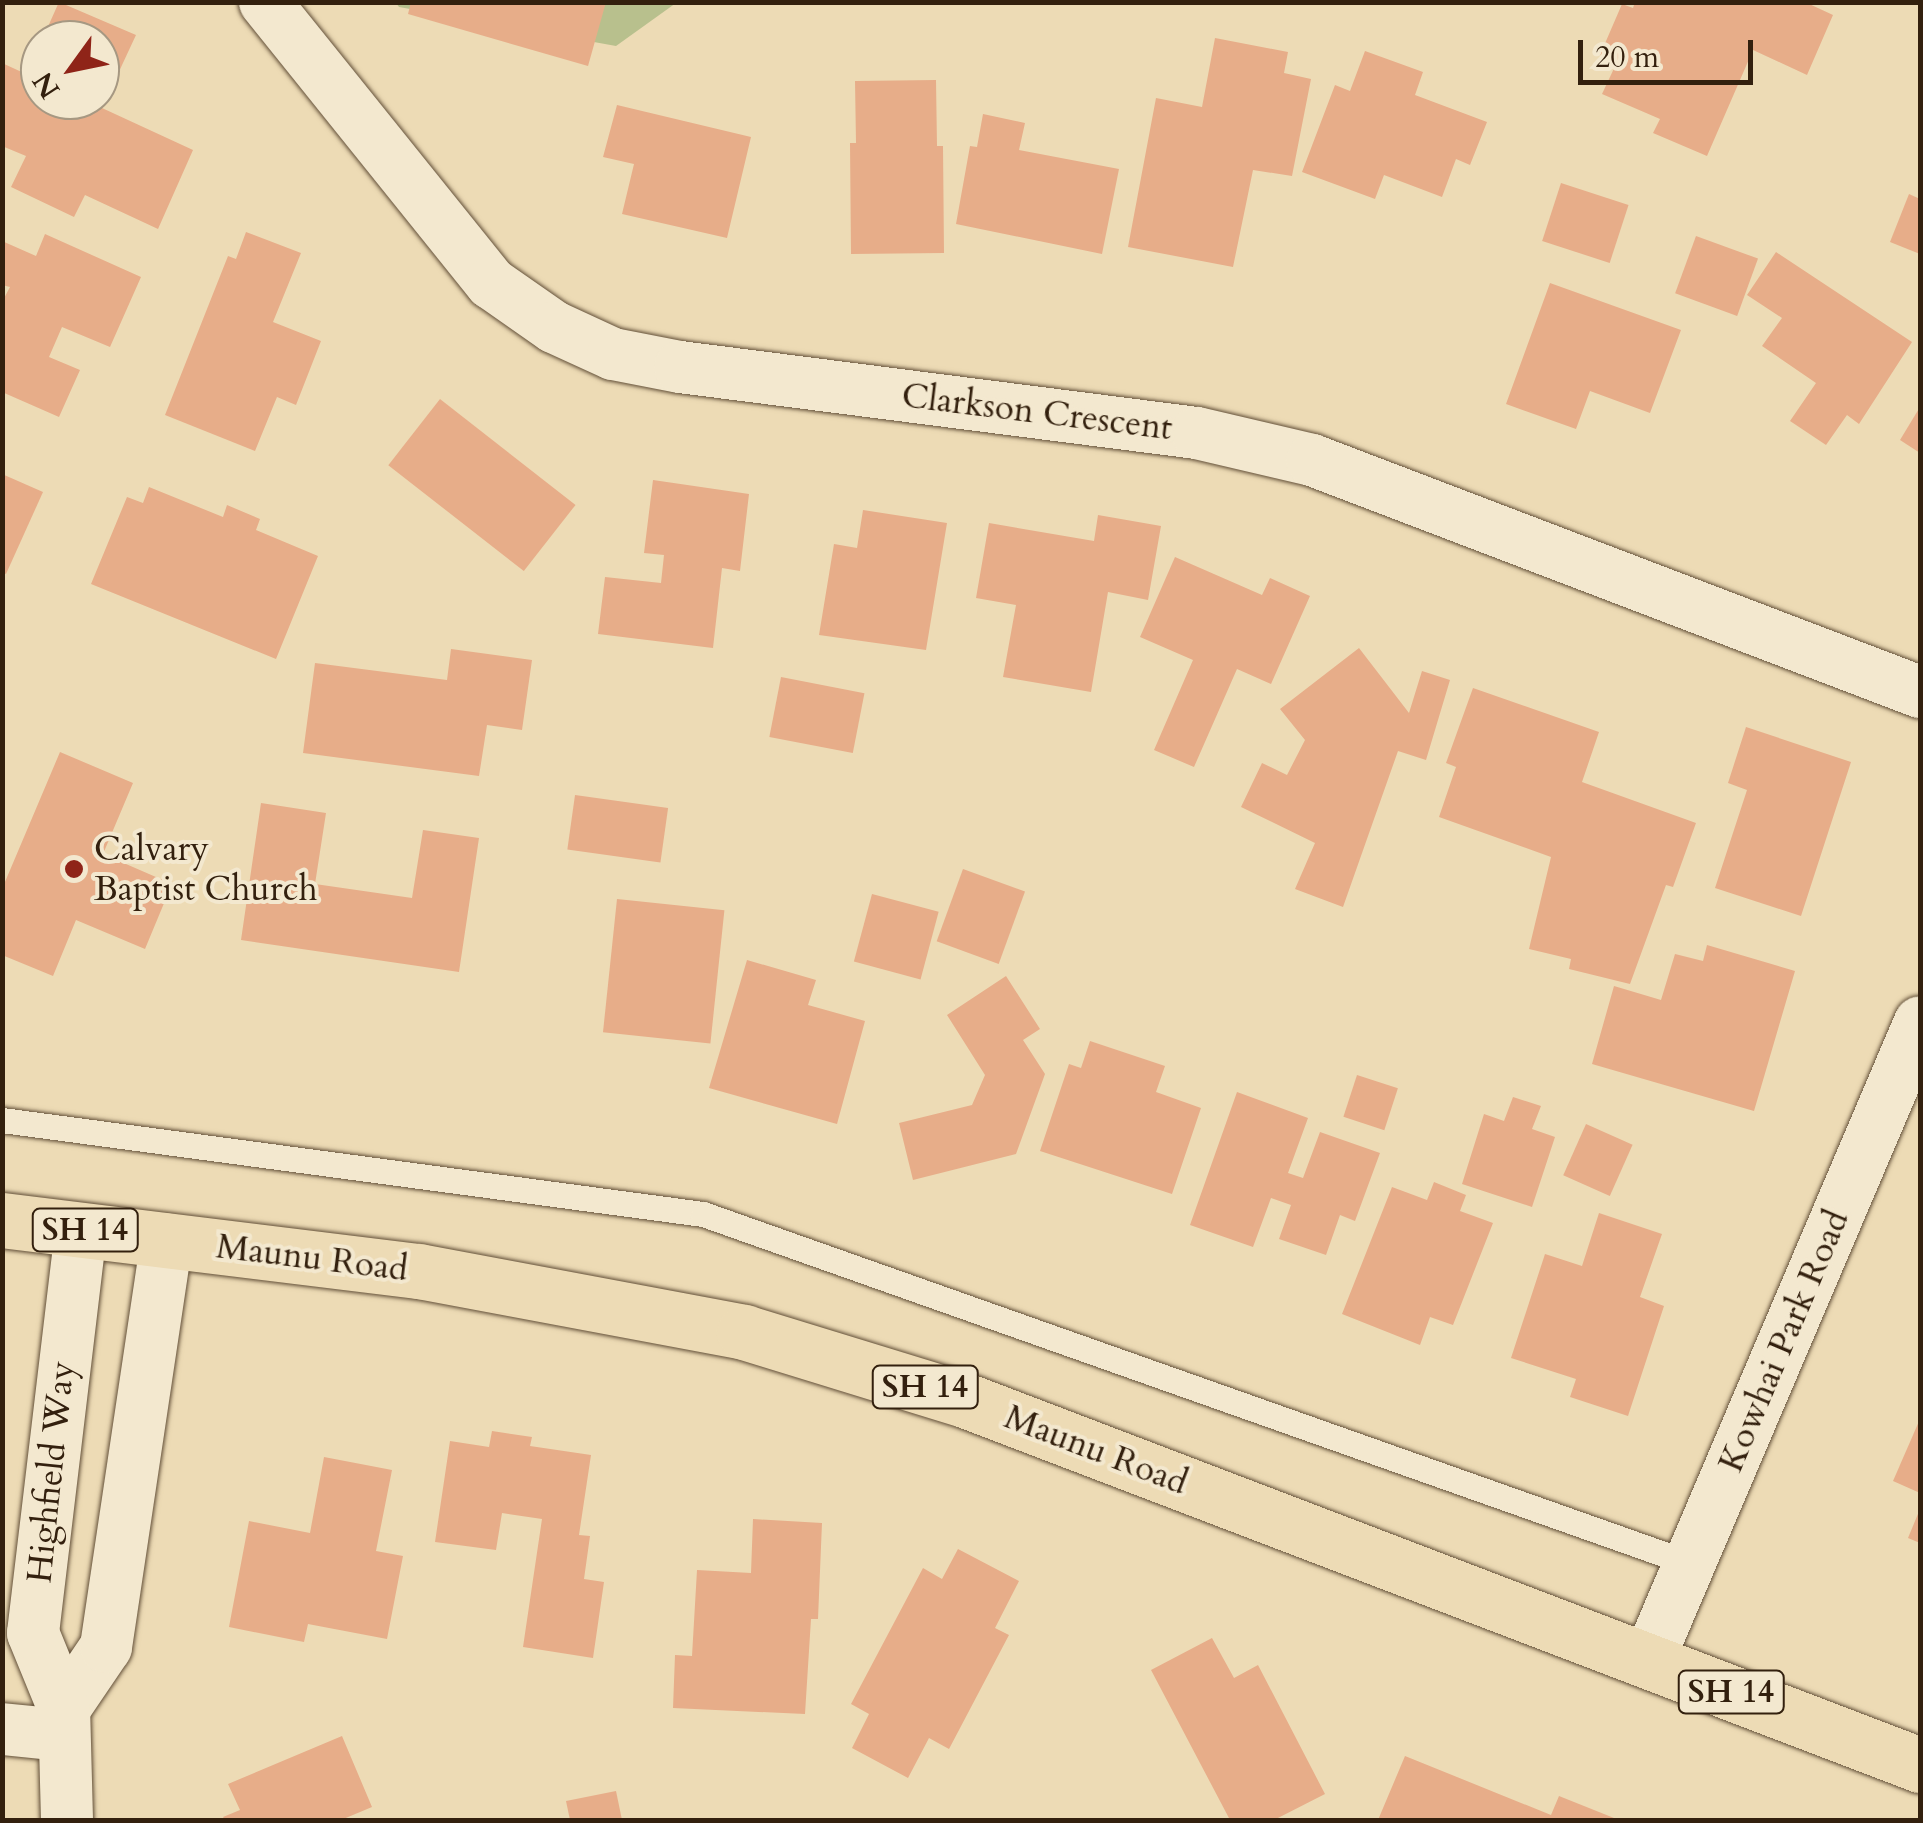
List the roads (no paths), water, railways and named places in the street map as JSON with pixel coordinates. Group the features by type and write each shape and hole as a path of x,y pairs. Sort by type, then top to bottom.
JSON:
{"main road":[{"name":"Maunu Road","path":"2,1220 419,1271 744,1332 962,1399 1920,1764"}],"street":[{"name":"Clarkson Crescent","path":"266,2 491,283 554,327 613,354 680,367 1197,433 1312,460 1920,692"},
{"name":"Kowhai Park Road","path":"1648,1661 1920,1022"},
{"name":"Highfield Way","path":"67,1820 63,1722 33,1633 80,1230"},
{"path":"2,1729 63,1722 106,1647 167,1240"}],"lane":[{"path":"2,1120 704,1214 1689,1564"}],"place":[{"name":"Calvary Baptist Church","path":"74,869"}]}
